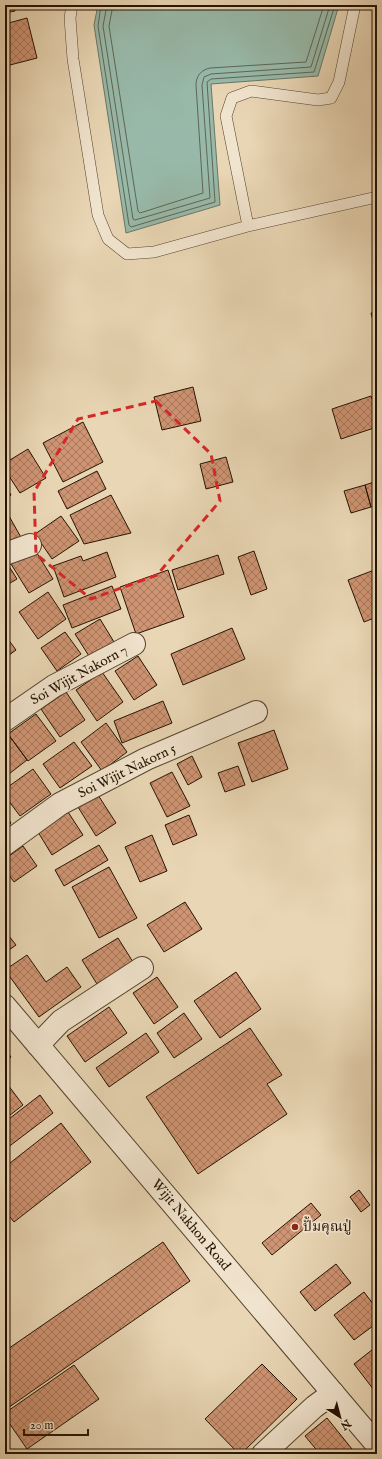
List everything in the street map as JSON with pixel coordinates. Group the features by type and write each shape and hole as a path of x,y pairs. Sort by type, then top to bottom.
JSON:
{"street":[{"path":"5,554 30,545"},
{"name":"Soi Wijit Nakorn 7","path":"5,720 54,686 134,644"},
{"name":"Soi Wijit Nakorn 5","path":"5,844 60,804 126,769 256,712"},
{"path":"38,1045 61,1021 142,968"},
{"name":"Wijit Nakhon Road","path":"5,1006 377,1444"},
{"path":"263,1454 314,1407 333,1393"}],"lane":[{"path":"72,5 70,18 73,59 98,215 108,239 127,254 154,252 248,226 377,197"},
{"path":"248,226 226,116 232,98 251,91 318,100 331,98 339,82 355,5"}],"highlighted area":[{"path":"156,401 211,454 220,501 157,575 91,599 36,554 34,492 78,419"}],"water":[{"path":"98,5 339,5 318,76 211,84 220,205 126,233 94,25"}],"building":[{"path":"5,5 13,5 15,11 5,13"},
{"path":"27,18 37,58 10,65 5,47 5,24"},
{"path":"377,311 377,328 375,328 371,313"},
{"path":"193,387 201,421 162,430 154,397"},
{"path":"371,396 377,412 377,427 341,439 332,409"},
{"path":"83,422 103,462 63,482 43,443"},
{"path":"28,449 46,478 20,493 5,470 5,463"},
{"path":"226,457 233,482 206,489 200,464"},
{"path":"97,471 106,489 67,509 58,491"},
{"path":"377,481 377,506 371,507 365,485"},
{"path":"5,485 11,495 5,499"},
{"path":"365,485 371,507 351,513 344,491"},
{"path":"111,495 131,533 84,544 70,515"},
{"path":"9,516 23,541 5,549 5,518"},
{"path":"61,516 79,541 52,559 35,534"},
{"path":"35,550 53,579 29,593 11,564"},
{"path":"254,551 267,589 251,595 238,557"},
{"path":"107,552 116,577 64,597 53,566 81,556 83,561"},
{"path":"218,555 224,574 178,590 172,570"},
{"path":"5,560 17,579 5,586"},
{"path":"377,569 377,617 364,622 348,580"},
{"path":"168,570 184,617 136,634 120,587"},
{"path":"112,586 121,609 72,628 63,605"},
{"path":"48,592 66,619 38,639 19,612"},
{"path":"100,619 114,642 89,656 75,634"},
{"path":"232,628 245,659 183,685 171,654"},
{"path":"65,632 81,654 57,671 41,648"},
{"path":"5,635 16,650 5,658"},
{"path":"138,656 157,685 134,700 115,671"},
{"path":"102,672 123,702 97,721 76,690"},
{"path":"66,692 85,720 60,737 41,709"},
{"path":"163,701 172,723 122,743 114,721"},
{"path":"36,714 56,741 28,761 8,734"},
{"path":"106,723 127,752 102,771 81,742"},
{"path":"274,730 288,769 252,782 238,743"},
{"path":"8,734 27,760 5,777 5,737"},
{"path":"74,742 92,766 60,788 43,764"},
{"path":"192,756 202,777 188,785 177,764"},
{"path":"238,766 245,785 225,792 218,773"},
{"path":"33,769 51,794 20,816 5,796 5,789"},
{"path":"172,772 190,806 167,817 150,783"},
{"path":"98,795 116,823 96,836 78,807"},
{"path":"68,812 83,835 52,855 38,832"},
{"path":"5,815 11,823 5,828"},
{"path":"189,815 197,835 173,845 165,825"},
{"path":"152,835 167,871 140,882 125,847"},
{"path":"99,845 108,860 64,886 55,870"},
{"path":"23,846 37,866 14,882 5,870 5,859"},
{"path":"109,867 137,918 99,938 72,887"},
{"path":"185,902 202,929 164,952 147,925"},
{"path":"5,931 16,945 5,953"},
{"path":"118,938 133,962 97,984 82,960"},
{"path":"27,955 46,982 67,967 81,987 39,1017 5,970"},
{"path":"236,972 261,1009 220,1038 194,1001"},
{"path":"157,977 178,1007 154,1024 133,993"},
{"path":"109,1007 127,1033 85,1062 67,1036"},
{"path":"184,1013 202,1039 174,1058 157,1033"},
{"path":"250,1028 282,1075 267,1084 287,1114 198,1174 146,1097"},
{"path":"146,1033 159,1052 109,1087 96,1068"},
{"path":"5,1049 11,1057 5,1061"},
{"path":"8,1085 23,1105 5,1119 5,1087"},
{"path":"40,1095 53,1113 7,1148 5,1145 5,1122"},
{"path":"61,1123 91,1162 14,1222 5,1211 5,1167"},
{"path":"359,1190 370,1205 361,1212 350,1197"},
{"path":"311,1203 321,1215 272,1255 262,1243"},
{"path":"163,1242 190,1281 5,1410 5,1351"},
{"path":"336,1264 351,1283 315,1311 300,1292"},
{"path":"364,1292 377,1309 377,1323 354,1340 334,1315"},
{"path":"377,1346 377,1394 354,1364"},
{"path":"262,1364 297,1399 241,1454 239,1454 205,1419"},
{"path":"74,1365 99,1399 27,1449 5,1417 5,1413"},
{"path":"327,1418 356,1454 320,1454 305,1436"}],"place":[{"name":"ปั้มคุณปู่","path":"295,1227"}]}
